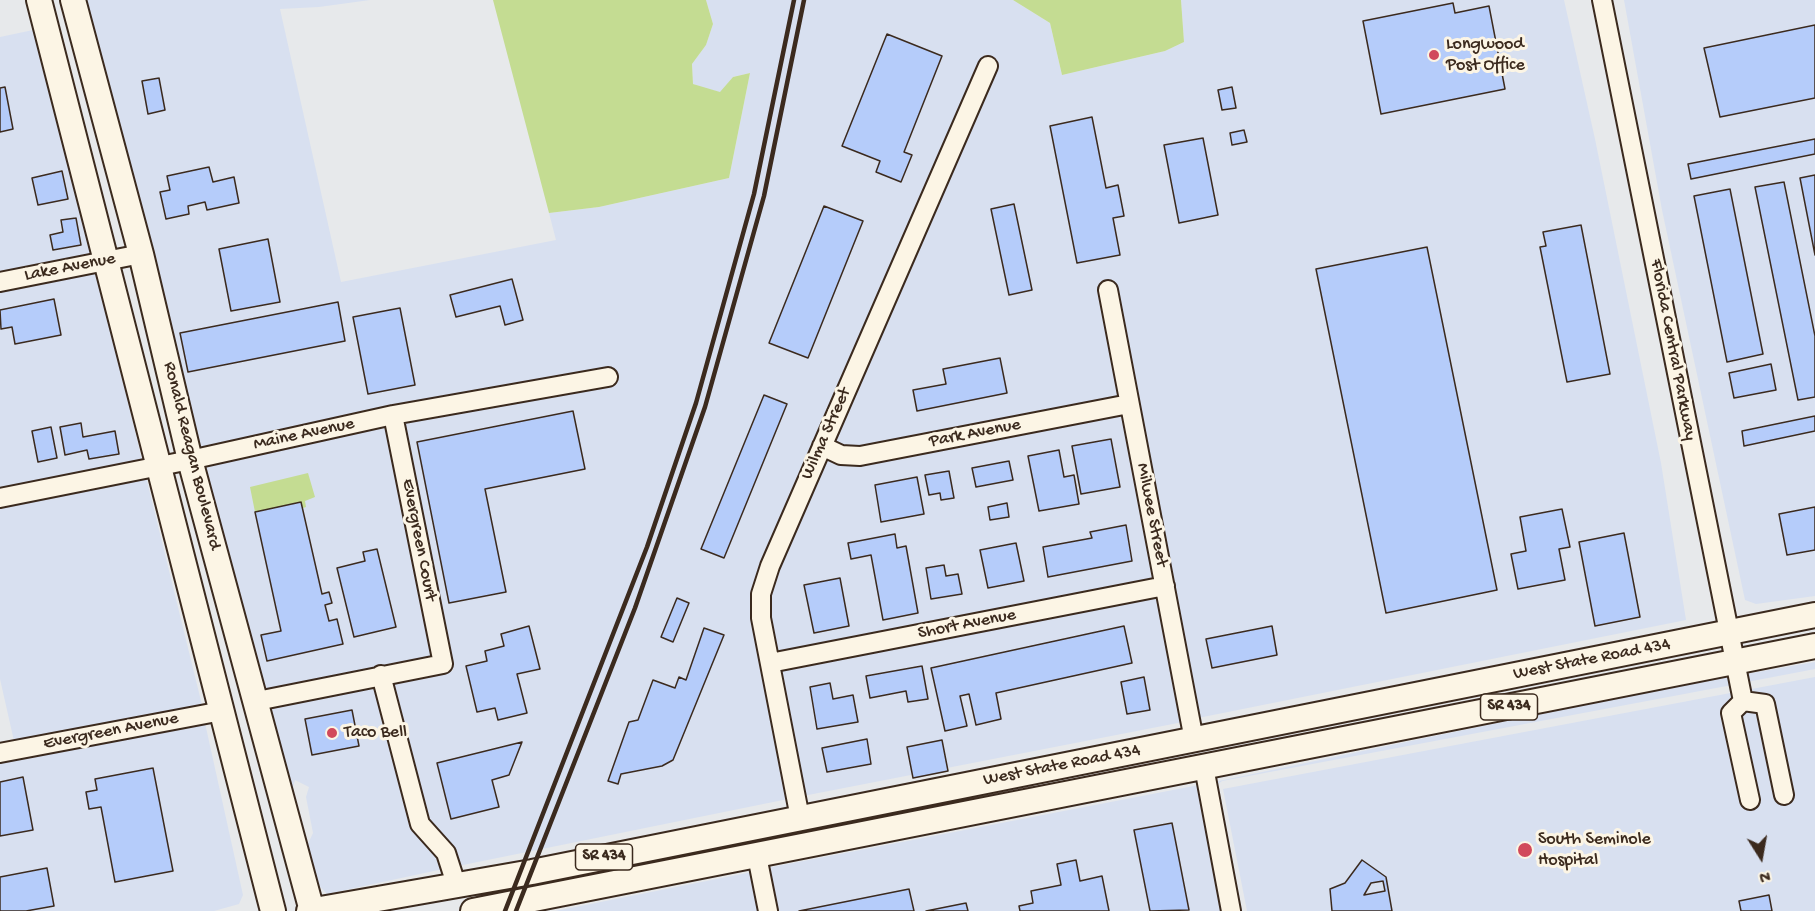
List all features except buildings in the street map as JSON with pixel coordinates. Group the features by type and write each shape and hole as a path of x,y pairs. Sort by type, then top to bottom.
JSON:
{"main road":[{"name":"Ronald Reagan Boulevard","path":"39,0 108,260 273,911"},
{"name":"Ronald Reagan Boulevard","path":"73,0 141,254 190,460 257,701 311,911"},
{"name":"West State Road 434","path":"311,911 800,818 1815,615"},
{"name":"West State Road 434","path":"473,911 1815,646"},
{"path":"1204,767 1216,747 1241,730"},
{"path":"1150,778 1194,740"},
{"path":"296,850 305,833 300,792"}],"street":[{"name":"Florida Central Parkway","path":"1602,0 1743,700"},
{"name":"Wilma Street","path":"800,818 761,618 761,594 770,566 988,66"},
{"name":"Lake Avenue","path":"0,282 141,254"},
{"name":"Milwee Street","path":"1108,290 1194,740"},
{"name":"Maine Avenue","path":"0,498 190,460 393,415 608,377"},
{"name":"Park Avenue","path":"822,446 841,455 861,456 1129,404"},
{"name":"Evergreen Court","path":"381,675 444,664 393,415"},
{"name":"Short Avenue","path":"770,663 1165,586"},
{"path":"257,701 381,675 420,824 446,853 456,884"},
{"path":"1750,800 1731,713 1743,700 1765,704 1784,795"},
{"name":"Evergreen Avenue","path":"0,753 222,711"},
{"path":"1204,767 1232,911"},
{"path":"757,856 768,911"}],"shaded area":[{"path":"85,0 370,0 319,7 280,9 341,282 556,240 549,213 599,207 729,178 750,73 733,77 721,93 693,84 692,64 706,45 713,24 706,0 1013,0 1050,23 1062,75 1165,51 1184,42 1181,0 1564,0 1595,139 1661,463 1686,620 1198,718 1114,280 1099,283 1120,397 860,448 842,446 833,442 999,63 985,54 760,568 788,799 458,866 427,819 391,683 453,671 403,422 617,385 614,368 399,405 200,449 133,172"},
{"path":"1624,0 1815,0 1815,596 1756,604 1745,600 1662,210"},
{"path":"33,30 91,255 0,273 0,37"},
{"path":"96,272 142,460 0,489 0,291"},
{"path":"1123,414 1155,579 776,653 769,617 769,596 774,576 826,457 841,464 862,465"},
{"path":"388,425 434,657 264,691 204,466"},
{"path":"146,477 202,705 14,741 0,679 0,507"},
{"path":"1159,596 1183,722 803,796 779,671"},
{"path":"1815,662 1815,669 1747,682 1746,674"},
{"path":"1730,677 1732,685 1222,781 1217,785 1216,790 1239,911 1214,782 1632,695"},
{"name":"South Seminole Hospital","path":"1815,677 1815,911 1247,911 1223,789"},
{"path":"376,686 443,869 327,894 312,878 305,850 313,833 306,797 309,787 295,780 291,795 268,708"},
{"path":"205,723 243,895 239,904 214,911 0,911 0,762"},
{"path":"1199,785 1224,911 776,911 767,868"},
{"path":"752,872 760,911 555,911"}],"green space":[{"path":"493,0 706,0 713,24 706,45 692,64 693,84 720,92 733,77 750,73 729,178 599,207 549,213"},
{"path":"1013,0 1181,0 1184,42 1165,51 1062,75 1050,23"},
{"path":"308,473 315,497 305,501 306,507 303,508 301,502 255,512 250,487"}],"railway":[{"path":"505,911 647,547 696,403 754,194 794,0"},
{"path":"516,911 635,608 705,407 764,196 804,0"}],"place":[{"name":"Longwood Post Office","path":"1434,55"},
{"name":"Taco Bell","path":"332,733"},
{"name":"South Seminole Hospital","path":"1525,850"}]}
